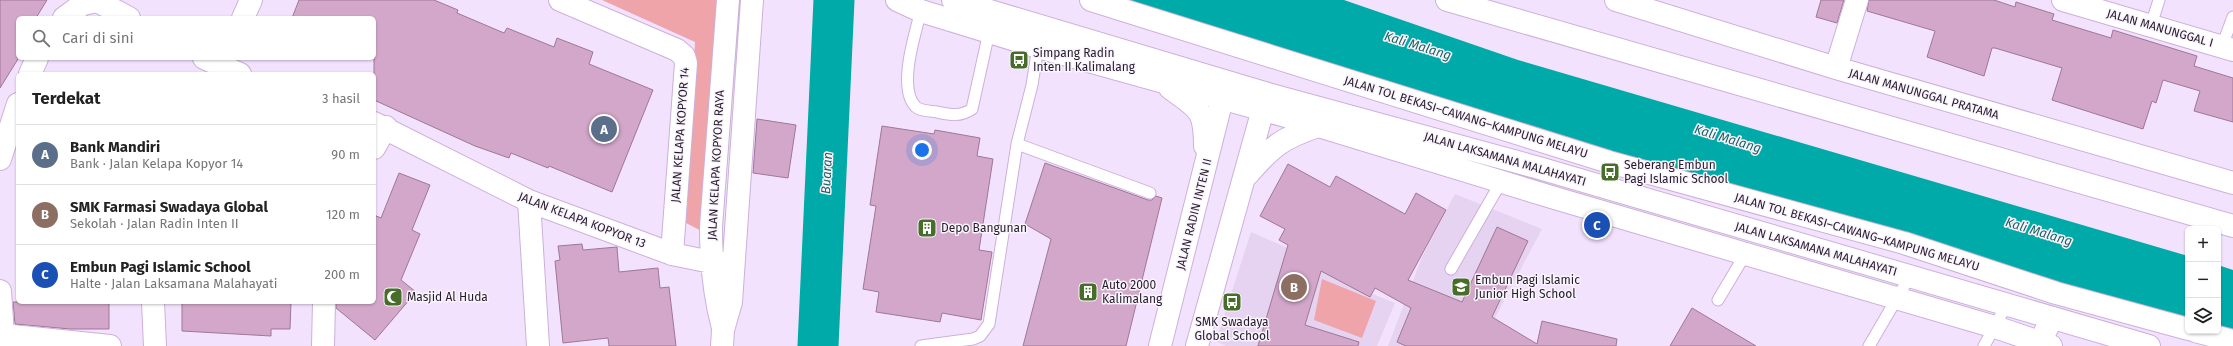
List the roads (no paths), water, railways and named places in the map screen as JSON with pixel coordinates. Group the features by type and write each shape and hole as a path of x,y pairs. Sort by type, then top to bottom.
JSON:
{"main road":[{"path":"244,16 251,0"},
{"name":"JALAN KELAPA KOPYOR 14","path":"560,0 677,50 684,56 686,63 672,254"},
{"name":"JALAN KELAPA KOPYOR RAYA","path":"722,338 716,303 712,262 712,209 728,0"},
{"name":"JALAN KELAPA KOPYOR RAYA","path":"722,338 731,302 752,0"},
{"name":"JALAN LAKSAMANA MALAHAYATI","path":"897,0 921,12 1038,47 1161,81 1225,90"},
{"name":"JALAN LAKSAMANA MALAHAYATI","path":"953,0 1225,90 1266,102 1546,170 2149,346"},
{"name":"JALAN TOL BEKASI–CAWANG–KAMPUNG MELAYU","path":"1091,0 1609,162 1904,243 2056,292 2185,328"},
{"path":"1447,0 2233,226"},
{"name":"JALAN MANUNGGAL PRATAMA","path":"1616,0 1836,68 2233,182"},
{"path":"1836,68 1857,0"},
{"name":"JALAN MANUNGGAL I","path":"2063,0 2227,48"},
{"path":"67,16 83,4 97,1 125,16"},
{"path":"31,72 36,60"},
{"path":"1161,81 1198,109 1205,124 1205,169"},
{"name":"JALAN RADIN INTEN II","path":"1160,346 1225,90"},
{"path":"1196,346 1266,102"},
{"name":"JALAN LAKSAMANA MALAHAYATI","path":"1266,102 1318,126 1501,182 1995,327 2043,345"},
{"path":"0,159 16,110"},
{"path":"376,140 380,125"},
{"name":"JALAN KELAPA KOPYOR 13","path":"380,125 529,201 672,254 712,262 733,264"},
{"path":"1244,180 1266,153 1289,136 1318,126"},
{"path":"529,201 538,346"},
{"path":"0,291 4,341 110,346"},
{"path":"153,304 155,346"},
{"path":"323,346 324,304"},
{"path":"2043,345 2052,318"},
{"path":"2206,334 2233,341"}],"lane":[{"path":"2151,25 2159,0"},
{"path":"921,12 907,82 910,100 917,108 954,115 964,114 972,109 988,32"},
{"path":"2227,48 2233,17"},
{"path":"921,346 973,339 980,336 989,324 1017,144 1032,85 1038,47"},
{"path":"1017,144 1150,194"},
{"path":"1451,269 1501,182"},
{"path":"1718,300 1746,253"},
{"path":"1869,346 1910,276"},
{"path":"1984,346 2007,304"}],"water":[{"name":"Kali Malang","path":"1091,0 1344,0 1518,60 2185,255 2185,328"},
{"path":"2221,266 2233,270 2233,341 2221,333"}],"waterway":[{"name":"Buaran","path":"818,346 834,0"}],"place":[{"name":"Simpang Radin Inten II Kalimalang","path":"1019,60"},
{"name":"Bank Mandiri","path":"604,129"},
{"name":"Seberang Embun Pagi Islamic School","path":"1610,172"},
{"name":"Embun Pagi Islamic School","path":"1597,225"},
{"name":"Depo Bangunan","path":"927,228"},
{"name":"SMK Farmasi Swadaya Global","path":"1294,287"},
{"name":"Embun Pagi Islamic Junior High School","path":"1461,287"},
{"name":"Auto 2000 Kalimalang","path":"1088,292"},
{"name":"Masjid Al Huda","path":"393,297"},
{"name":"SMK Swadaya Global School","path":"1232,302"}]}
